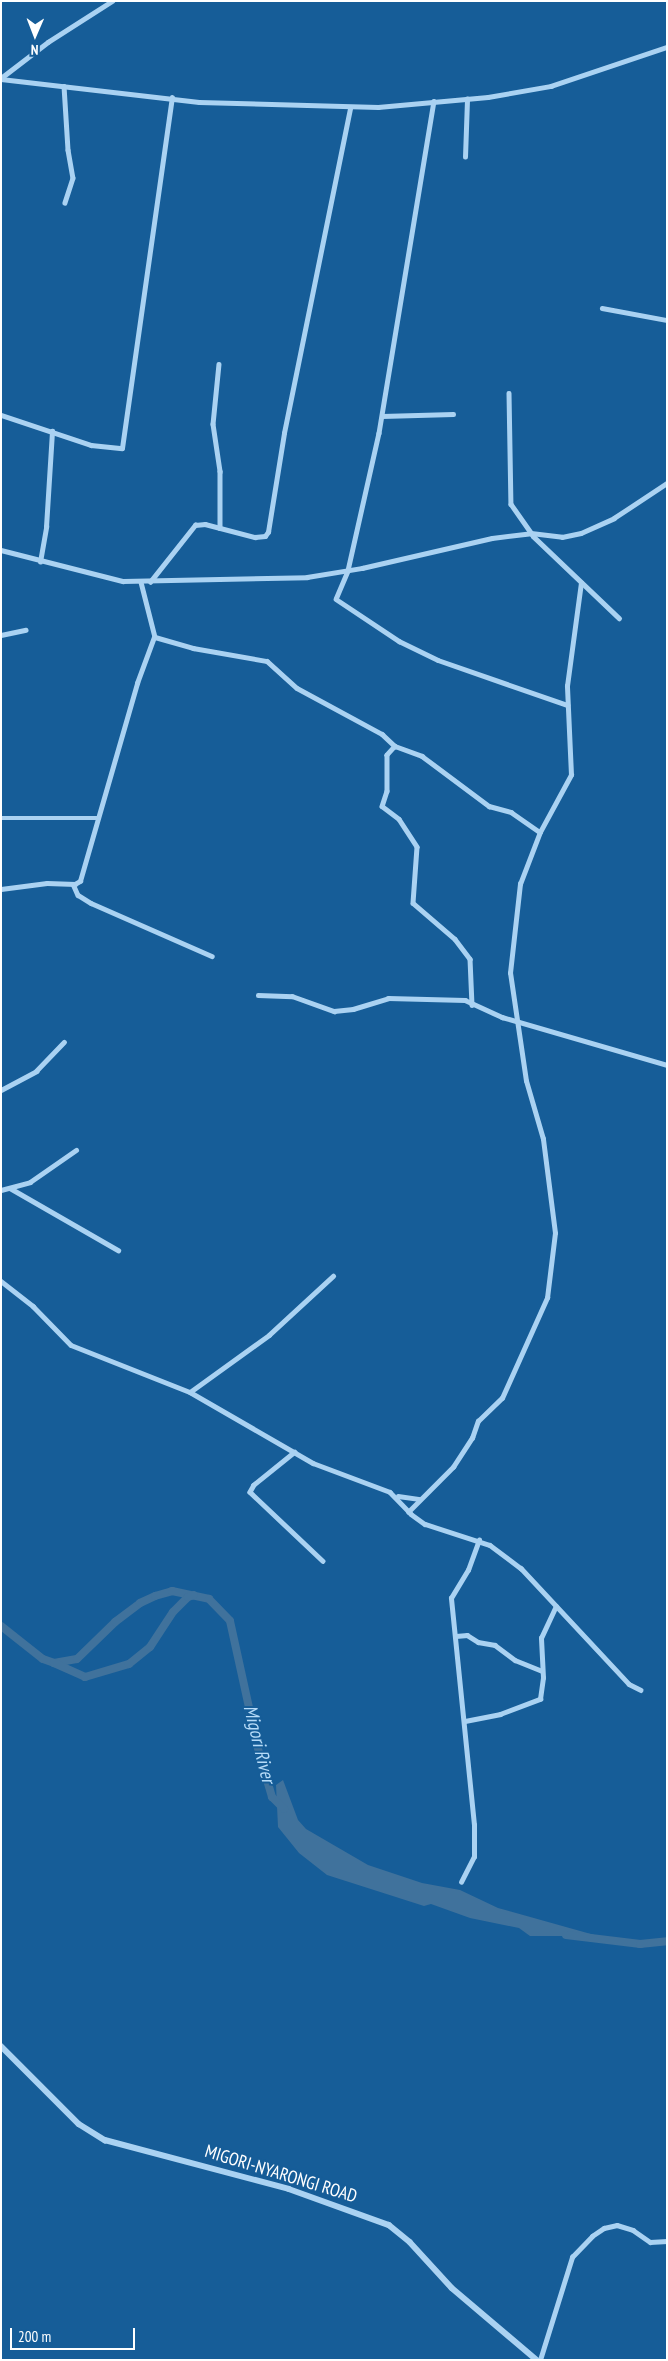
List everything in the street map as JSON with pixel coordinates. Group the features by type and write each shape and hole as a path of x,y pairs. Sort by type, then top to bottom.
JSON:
{"street":[{"path":"1,78 48,42 112,1"},
{"path":"1,78 172,98 350,108 467,99 572,81 667,47"},
{"path":"64,86 68,150 73,178 65,203"},
{"path":"1,415 98,447 122,448 172,98"},
{"path":"465,156 467,99"},
{"path":"434,101 382,416 348,571 337,601 393,637 438,660 567,705"},
{"path":"150,582 192,527 202,524 255,536 265,536 268,532 284,434 350,108"},
{"path":"602,308 667,320"},
{"path":"219,364 213,424 220,471 220,528"},
{"path":"509,392 510,499 531,533 618,618"},
{"path":"382,416 453,414"},
{"path":"40,562 46,527 52,431"},
{"path":"1,550 110,580 150,582 205,578 280,579 348,571 492,538 531,533 562,536 581,533 619,515 667,482"},
{"path":"1,888 47,883 73,884 80,879 137,683 154,637 141,582"},
{"path":"408,1512 452,1467 472,1438 478,1421 502,1398 547,1298 556,1233 543,1139 528,1088 510,973 515,908 521,880 540,832 570,775 567,705 569,664 581,583"},
{"path":"1,635 25,630"},
{"path":"154,637 209,652 262,658 297,688 382,734 395,746 422,756 481,801 492,808 511,812 540,832"},
{"path":"395,746 387,755 387,791 382,806 399,819 417,847 413,903 462,947 470,959 472,1005"},
{"path":"1,818 98,818"},
{"path":"73,884 78,895 91,904 212,956"},
{"path":"258,995 292,996 334,1011 353,1009 388,998 461,999 472,1005 517,1021 667,1065"},
{"path":"1,1090 44,1065 64,1042"},
{"path":"1,1190 37,1178 76,1150"},
{"path":"10,1188 118,1250"},
{"path":"190,1392 269,1335 333,1276"},
{"path":"1,1281 33,1306 71,1344 190,1392 320,1466 366,1481 396,1496 420,1499"},
{"path":"295,1452 250,1491 323,1561"},
{"path":"396,1496 408,1512 425,1524 479,1540 521,1568 628,1684 641,1690"},
{"path":"461,1882 474,1857 475,1849 473,1798 451,1598 468,1570 479,1540"},
{"path":"465,1721 500,1714 540,1699 542,1671 541,1638 556,1606"},
{"path":"456,1636 467,1635 478,1642 496,1645 514,1660 542,1671"},
{"name":"MIGORI-NYARONGI ROAD","path":"1,2046 79,2124 105,2140 289,2189 389,2225 410,2242 452,2288 538,2360"},
{"path":"538,2360 572,2257 592,2236 604,2228 617,2225 633,2230 650,2242 667,2241"}],"water":[{"path":"283,1780 298,1820 306,1829 368,1865 422,1883 460,1890 498,1908 598,1936 530,1936 519,1928 470,1918 431,1904 424,1906 327,1875 299,1853 278,1827 276,1785"}],"waterway":[{"name":"Migori River","path":"1,1626 43,1659 54,1663 77,1659 115,1622 140,1603 155,1596 172,1591 209,1599 230,1621 259,1753 272,1797 284,1809"},
{"path":"54,1663 85,1677 129,1664 150,1647 173,1612 188,1597 194,1595"},
{"name":"Migori River","path":"566,1935 640,1944 667,1941"}]}
